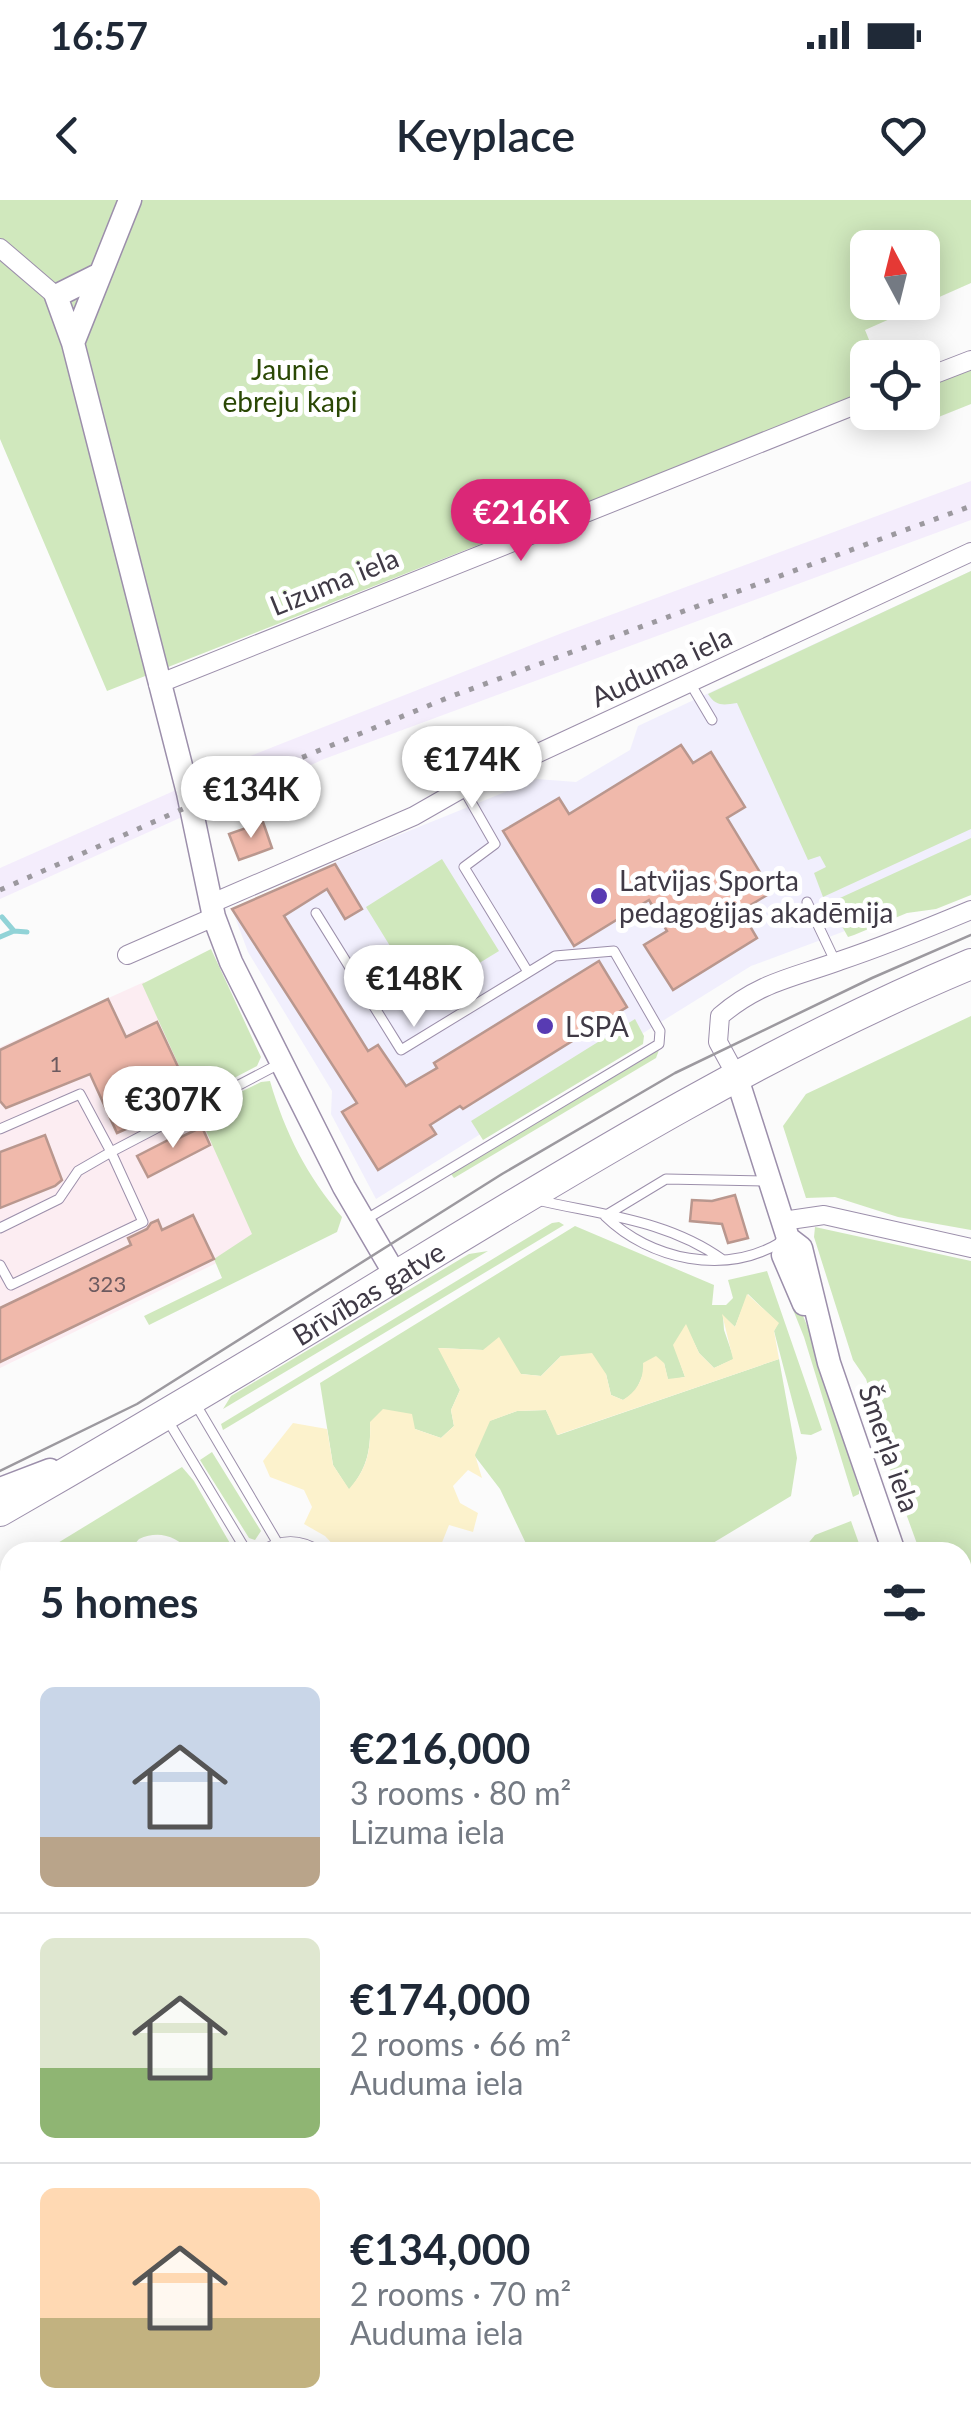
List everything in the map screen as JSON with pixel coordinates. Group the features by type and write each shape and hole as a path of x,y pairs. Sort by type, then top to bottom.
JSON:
{"highway":[{"name":"Brīvības gatve","path":"0,1511 736,1075 971,964"}],"street":[{"path":"73,344 130,200"},
{"path":"0,248 56,296 73,344 188,793 212,911 231,962 363,1222 396,1276"},
{"path":"56,296 100,274"},
{"path":"940,372 971,360"},
{"name":"Lizuma iela","path":"158,684 850,407"},
{"name":"Auduma iela","path":"127,955 414,816 463,788 971,552"},
{"path":"736,1075 718,1042 720,1016 744,995 971,910"},
{"name":"Šmerļa iela","path":"736,1075 786,1229 782,1255 829,1363 891,1542"},
{"path":"786,1229 824,1215 971,1248"},
{"path":"0,1489 110,1448"}],"lane":[{"path":"690,683 712,720"},
{"path":"463,788 495,844 464,867 528,972"},
{"path":"807,902 836,962"},
{"path":"316,913 401,1050 555,956 614,950 660,1031 659,1044 363,1222"},
{"path":"0,1228 59,1199 78,1171 282,1063"},
{"path":"0,1129 80,1094 143,1222 11,1284 0,1266"},
{"path":"605,1216 666,1180 772,1181"},
{"path":"525,1197 605,1216 634,1218 705,1246 723,1260"},
{"path":"605,1216 625,1236 692,1261 723,1260 766,1251 786,1229"},
{"path":"193,1400 277,1542 300,1542"},
{"path":"166,1416 240,1542"}],"shaded area":[{"path":"971,481 971,520 324,759 212,811 202,775 562,633"},
{"name":"Latvijas Sporta pedagoģijas akadēmija","path":"971,571 971,884 751,966 376,1199 331,1114 332,1091 248,952 232,909 362,850 537,779 576,782 630,750 638,726"},
{"path":"176,790 182,817 0,899 0,868"},
{"path":"144,982 264,1240 0,1368 0,1047"}],"green space":[{"name":"Jaunie ebreju kapi","path":"0,200 971,200 971,283 940,297 940,230 850,230 850,320 888,320 865,330 869,340 850,340 850,399 107,691 0,439"},
{"path":"971,369 971,404 940,416 940,381"},
{"path":"971,571 971,829 823,897 814,873 826,867 820,856 808,860 737,703 717,703 708,694"},
{"path":"971,838 971,895 936,909 907,913 848,937 829,903"},
{"path":"442,859 499,951 422,998 366,907"},
{"path":"211,949 261,1057 257,1066 194,1099 142,984"},
{"path":"971,1016 971,1230 898,1217 835,1197 806,1198 783,1126 806,1094"},
{"path":"635,1019 644,1036 643,1044 483,1140 471,1121"},
{"path":"659,1050 656,1058 454,1178 451,1174"},
{"path":"270,1081 298,1153 342,1217 337,1232 149,1325 144,1316 222,1278 214,1259 252,1234 198,1113"},
{"path":"559,1222 564,1225 223,1430 221,1424"},
{"path":"575,1226 714,1285 712,1305 726,1305 733,1298 728,1280 767,1271 822,1430 801,1434 774,1331 778,1323 748,1294 735,1327 723,1316 734,1359 714,1368 699,1353 686,1326 674,1345 685,1377 668,1380 664,1363 644,1372 635,1393 623,1400 611,1395 606,1374 561,1356 541,1376 521,1374 483,1350 439,1348 460,1390 451,1410 454,1426 441,1438 415,1429 370,1422 367,1459 349,1490 333,1465 320,1383"},
{"path":"815,1227 971,1261 971,1542 916,1542 889,1467 866,1379 853,1360 814,1237"},
{"path":"488,1251 223,1409 231,1396 469,1254"},
{"path":"788,1280 811,1335 859,1489 853,1497 804,1337 782,1282"},
{"path":"779,1359 797,1458 791,1496 715,1542 525,1542 500,1489 474,1455 489,1421 517,1411 546,1410 558,1435"},
{"path":"212,1452 261,1531 255,1540 249,1538 200,1460"},
{"path":"182,1467 229,1542 179,1542 160,1535 146,1536 136,1542 59,1542"},
{"path":"851,1521 858,1542 809,1542 815,1535"}],"sand":[{"path":"747,1294 779,1323 774,1331 779,1359 557,1435 546,1410 517,1411 490,1421 475,1455 482,1478 468,1470 453,1486 460,1503 478,1513 473,1532 449,1525 442,1542 331,1542 304,1524 312,1507 304,1490 270,1477 263,1461 293,1423 327,1429 333,1465 349,1489 367,1458 370,1422 383,1409 412,1414 415,1429 441,1438 454,1426 451,1410 460,1390 438,1348 483,1350 499,1337 521,1374 541,1376 561,1356 592,1353 606,1374 611,1395 623,1400 639,1384 643,1363 656,1356 664,1363 668,1379 685,1377 673,1345 686,1324 699,1353 714,1368 733,1359 722,1314 735,1327"}],"building":[{"path":"681,745 693,763 711,752 745,807 727,818 772,892 741,911 757,938 673,990 644,945 667,931 649,900 574,946 503,831 559,798 569,814"},
{"path":"263,822 272,848 239,860 229,834"},
{"name":"LSPA","path":"335,864 362,909 345,919 327,889 284,916 368,1051 378,1045 406,1086 437,1068 434,1063 599,961 627,1007 463,1109 460,1106 430,1125 436,1134 378,1170 342,1112 357,1103 232,909"},
{"path":"108,999 126,1037 157,1022 186,1084 155,1099 162,1113 117,1133 90,1074 6,1108 0,1101 0,1050"},
{"path":"202,1127 210,1145 148,1177 137,1156"},
{"path":"45,1135 62,1180 0,1208 0,1152"},
{"path":"735,1195 748,1238 728,1243 722,1224 690,1221 692,1200 712,1201"},
{"path":"193,1215 214,1259 0,1362 0,1308 131,1245 128,1238 151,1223 158,1220 162,1230"}],"waterway":[{"path":"2,917 14,931 27,932"},
{"path":"0,937 14,931"}],"tram line":[{"path":"0,1471 137,1404 502,1174 675,1073 971,935"}],"railway":[{"path":"0,890 264,773 452,696 971,506"}],"place":[{"name":"Latvijas Sporta pedagoģijas akadēmija","path":"599,896"},
{"name":"LSPA","path":"545,1026"}]}
